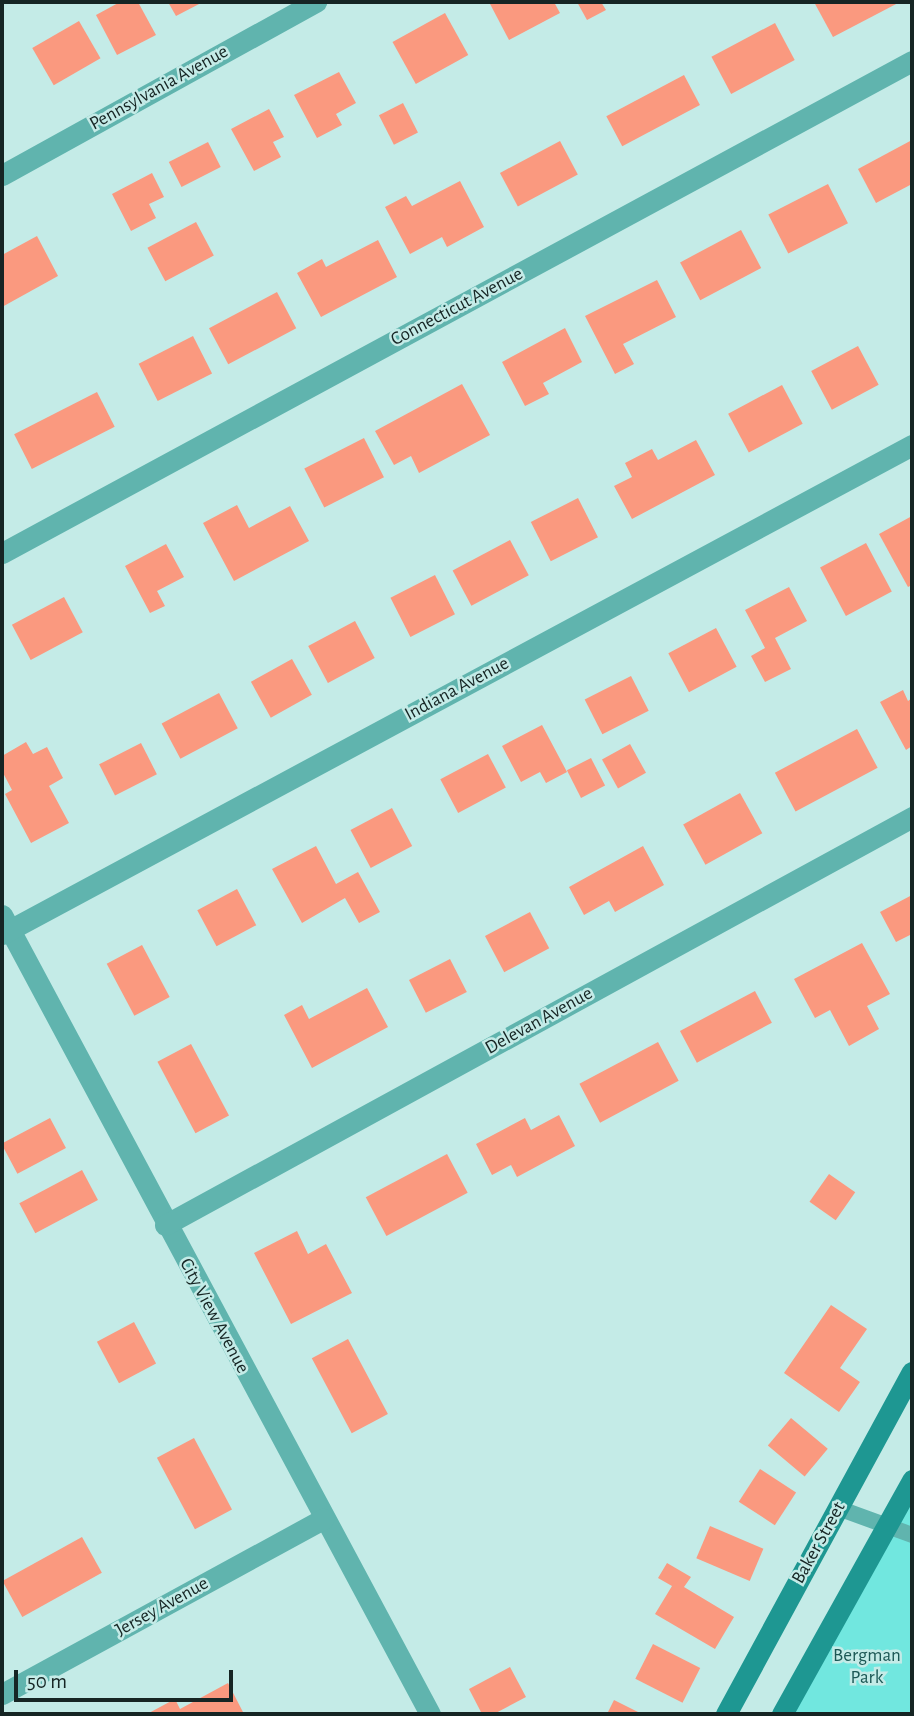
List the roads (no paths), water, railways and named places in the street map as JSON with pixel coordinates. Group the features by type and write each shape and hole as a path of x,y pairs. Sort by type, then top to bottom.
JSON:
{"street":[{"name":"Pennsylvania Avenue","path":"2,175 316,2"},
{"name":"Connecticut Avenue","path":"2,553 912,61"},
{"name":"Indiana Avenue","path":"4,926 912,445"},
{"name":"Delevan Avenue","path":"165,1225 912,817"},
{"name":"City View Avenue","path":"4,926 430,1714"},
{"name":"Baker Street","path":"726,1714 912,1372"},
{"path":"782,1714 912,1480"},
{"name":"Jersey Avenue","path":"2,1694 323,1519"}],"lane":[{"path":"838,1508 912,1535"}],"park label":[{"name":"Bergman Park","path":"867,1667"}]}
